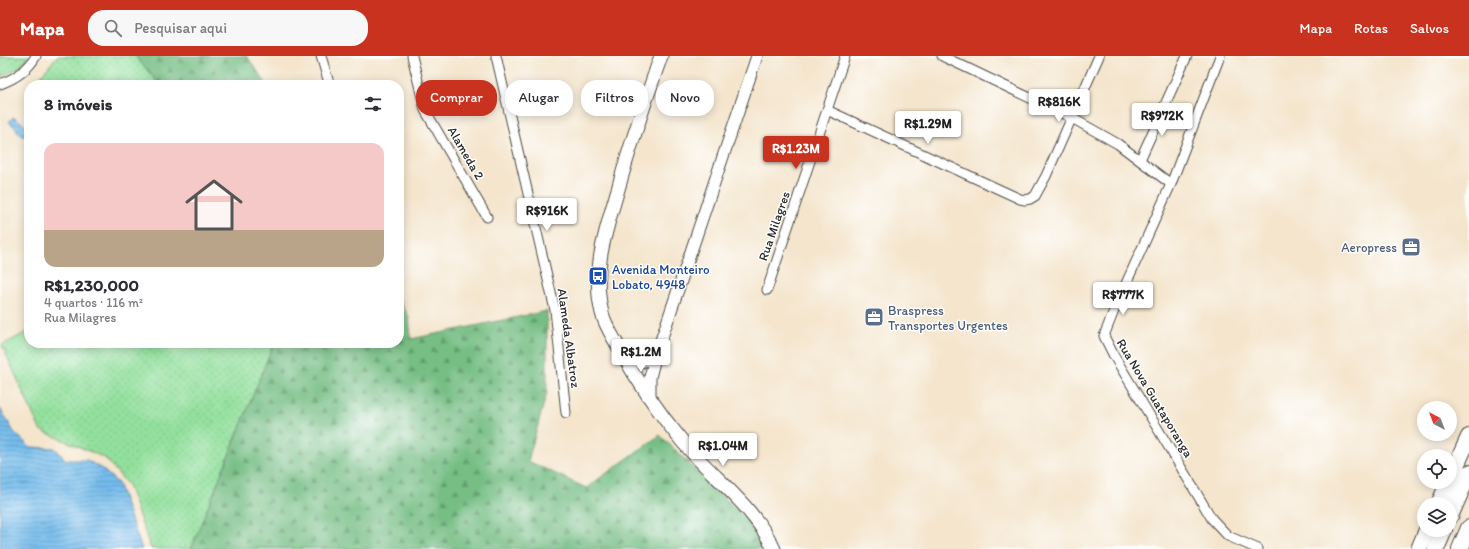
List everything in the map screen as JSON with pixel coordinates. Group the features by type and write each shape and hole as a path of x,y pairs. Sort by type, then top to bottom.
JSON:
{"highway":[{"path":"1457,464 1469,437"},
{"path":"1457,500 1469,473"},
{"path":"1460,549 1469,528"},
{"path":"1419,549 1424,537"},
{"path":"1436,549 1441,537"}],"main road":[{"path":"661,56 631,142 607,225 598,276 599,294 604,320 625,360 650,398 691,451 753,515 774,549"}],"street":[{"path":"0,84 21,74 33,62 36,56"},
{"path":"322,56 328,80"},
{"name":"Alameda 2","path":"412,56 425,110 487,217"},
{"name":"Alameda Albatroz","path":"496,56 555,310 566,413"},
{"path":"650,398 650,377 655,358 757,56"},
{"name":"Rua Milagres","path":"767,290 845,56"},
{"path":"942,56 1072,118 1118,144 1171,184"},
{"path":"827,110 1020,199 1030,199 1035,196 1046,176 1099,56"},
{"path":"1140,160 1187,56"},
{"name":"Rua Nova Guataporanga","path":"1220,56 1171,184 1115,308 1104,336 1114,356 1212,519 1228,536 1258,549"},
{"path":"625,360 640,362 655,358"}],"green space":[{"path":"0,56 30,56 17,69 0,77"},
{"path":"57,56 135,56 156,80 38,80"},
{"path":"135,56 247,56 264,80 156,80"},
{"path":"404,308 409,317 411,339 547,311 547,392 528,461 586,488 660,435 748,521 761,549 191,549 272,348 404,348"},
{"path":"24,334 24,348 272,348 191,549 151,549 128,485 105,458 40,430 2,345"}],"water":[{"path":"13,117 24,124 24,136 20,135 16,130 17,129 9,122"},
{"path":"0,408 14,432 30,447 55,448 66,460 87,460 102,469 118,483 142,549 0,549"}],"place":[{"name":"Aeropress","path":"1411,247"},
{"name":"Avenida Monteiro Lobato, 4948","path":"598,276"},
{"name":"Braspress Transportes Urgentes","path":"874,317"}]}
